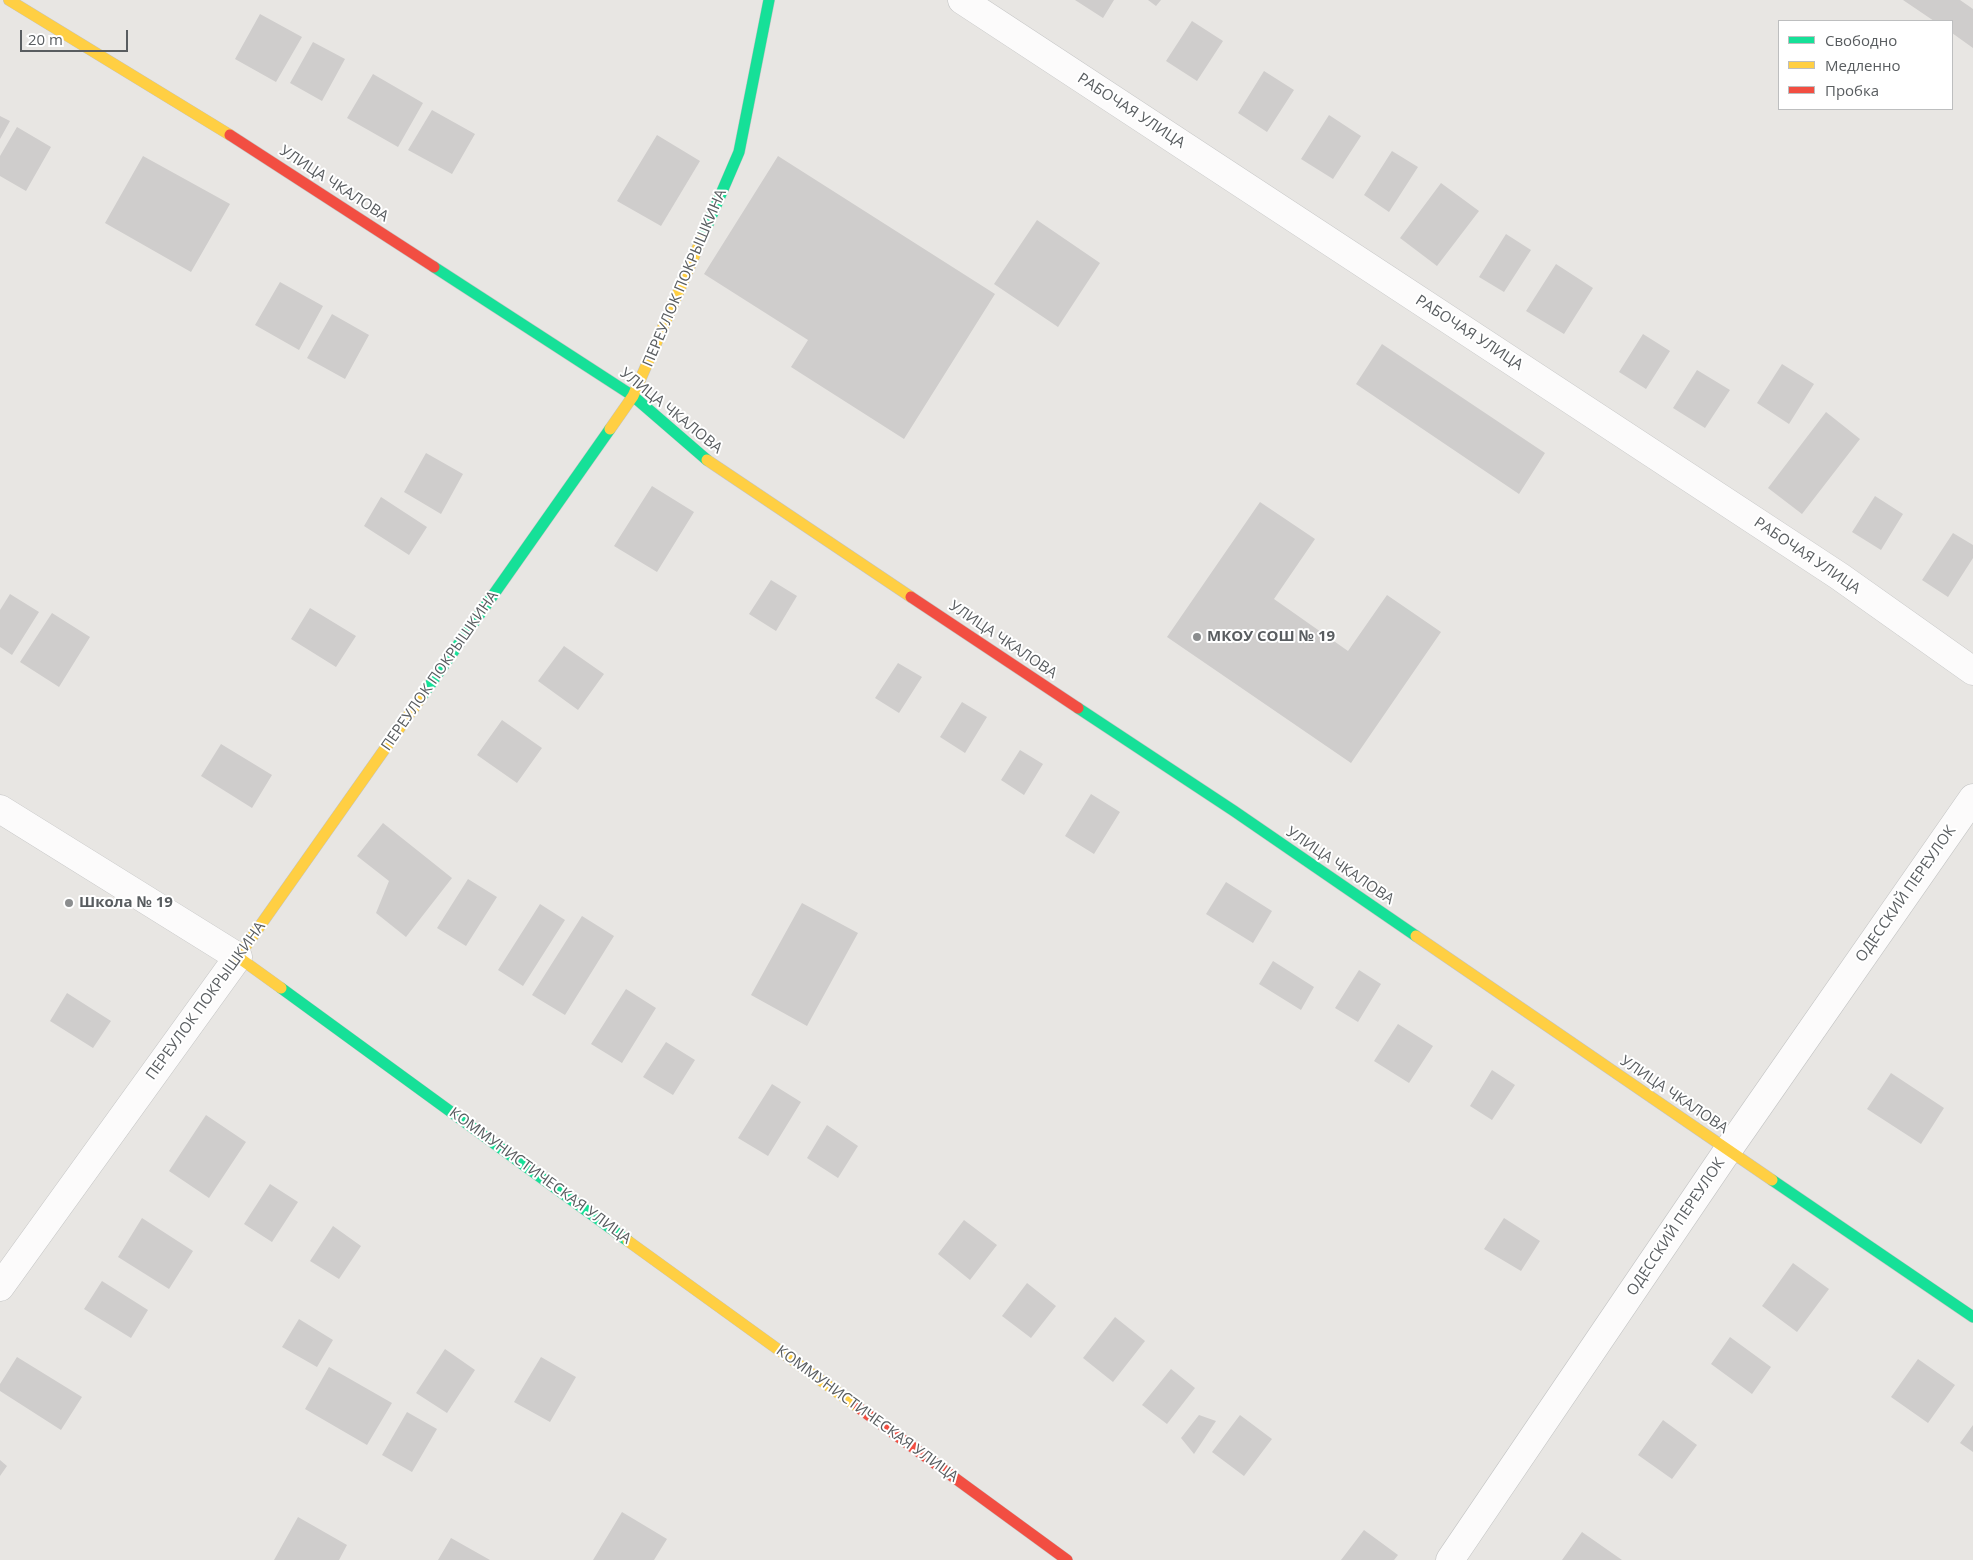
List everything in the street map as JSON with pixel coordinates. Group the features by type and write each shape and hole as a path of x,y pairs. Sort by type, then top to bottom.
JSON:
{"street":[{"name":"УЛИЦА ЧКАЛОВА","path":"9,0 229,134 633,396 716,467 1234,811 1973,1317"},
{"name":"ПЕРЕУЛОК ПОКРЫШКИНА","path":"0,1287 238,957 633,396 739,152 769,0"},
{"name":"РАБОЧАЯ УЛИЦА","path":"962,0 1831,571 1973,671"},
{"name":"ОДЕССКИЙ ПЕРЕУЛОК","path":"1450,1560 1728,1150 1973,798"},
{"name":"КОММУНИСТИЧЕСКАЯ УЛИЦА","path":"0,809 238,957 1067,1560"}],"building":[{"path":"1075,0 1114,0 1103,18"},
{"path":"1148,0 1161,0 1156,6"},
{"path":"1903,0 1960,0 1973,9 1973,48 1953,34 1953,20 1933,20"},
{"path":"260,14 302,37 276,82 235,59"},
{"path":"1192,21 1223,41 1197,81 1166,61"},
{"path":"313,42 345,59 322,101 290,83"},
{"path":"1264,71 1294,90 1267,132 1238,113"},
{"path":"373,74 423,103 398,147 347,118"},
{"path":"432,110 475,134 452,174 408,150"},
{"path":"1329,115 1361,136 1333,179 1301,159"},
{"path":"0,116 10,121 0,139"},
{"path":"17,127 51,147 26,191 0,176 0,156"},
{"path":"657,135 700,161 661,226 617,201"},
{"path":"1392,151 1418,167 1389,212 1364,195"},
{"path":"143,156 230,204 191,272 105,223"},
{"path":"778,156 995,294 904,439 791,367 808,340 704,274"},
{"path":"1441,183 1479,211 1437,266 1400,238"},
{"path":"1037,220 1100,263 1058,327 994,284"},
{"path":"1506,234 1531,250 1504,292 1479,277"},
{"path":"1556,264 1593,288 1564,334 1526,311"},
{"path":"280,282 323,306 299,350 255,325"},
{"path":"332,314 369,335 345,379 307,358"},
{"path":"1643,334 1670,351 1646,389 1619,372"},
{"path":"1382,344 1545,453 1519,494 1356,384"},
{"path":"1782,364 1814,384 1789,424 1757,403"},
{"path":"1697,370 1730,390 1705,428 1673,408"},
{"path":"1826,412 1860,439 1802,514 1768,488"},
{"path":"426,453 463,474 441,514 404,492"},
{"path":"652,486 694,512 657,572 614,546"},
{"path":"1875,496 1903,514 1881,550 1852,532"},
{"path":"381,497 427,527 409,555 364,526"},
{"path":"1260,502 1315,539 1274,599 1348,651 1387,595 1441,632 1351,763 1167,637"},
{"path":"1953,533 1973,545 1973,558 1948,597 1922,580"},
{"path":"771,580 797,596 776,631 749,614"},
{"path":"10,594 39,612 12,655 0,647 0,610"},
{"path":"310,608 356,636 336,667 291,639"},
{"path":"52,613 90,637 59,687 20,662"},
{"path":"564,646 604,674 578,710 538,681"},
{"path":"898,663 922,677 899,713 875,698"},
{"path":"962,702 987,717 965,753 940,737"},
{"path":"502,720 542,748 517,783 477,755"},
{"path":"221,744 272,775 252,808 201,776"},
{"path":"1020,750 1043,764 1024,795 1001,780"},
{"path":"1091,794 1120,812 1094,854 1065,836"},
{"path":"383,823 452,878 406,937 376,913 389,881 357,856"},
{"path":"468,879 497,897 466,946 437,928"},
{"path":"1226,882 1272,911 1253,943 1206,914"},
{"path":"802,903 858,933 807,1026 751,995"},
{"path":"540,904 565,920 523,986 498,970"},
{"path":"582,916 614,936 565,1015 532,995"},
{"path":"1273,961 1314,987 1301,1010 1259,984"},
{"path":"1359,970 1381,984 1358,1022 1335,1008"},
{"path":"626,989 656,1008 622,1063 591,1044"},
{"path":"67,993 111,1021 93,1048 50,1021"},
{"path":"1398,1024 1433,1046 1409,1083 1374,1061"},
{"path":"666,1042 695,1060 673,1095 643,1077"},
{"path":"1492,1070 1515,1085 1492,1120 1470,1106"},
{"path":"1891,1073 1944,1108 1921,1144 1867,1109"},
{"path":"772,1084 801,1102 768,1156 738,1138"},
{"path":"206,1115 246,1142 209,1198 169,1171"},
{"path":"827,1125 858,1146 838,1178 807,1158"},
{"path":"270,1184 298,1202 272,1242 244,1224"},
{"path":"142,1218 193,1251 169,1289 118,1257"},
{"path":"1504,1218 1540,1241 1521,1271 1484,1249"},
{"path":"964,1220 997,1245 970,1280 938,1254"},
{"path":"333,1226 361,1246 339,1279 310,1261"},
{"path":"1793,1263 1829,1289 1797,1332 1762,1306"},
{"path":"102,1281 148,1310 131,1338 84,1309"},
{"path":"1027,1283 1056,1306 1031,1338 1002,1316"},
{"path":"1115,1317 1145,1341 1113,1382 1083,1358"},
{"path":"299,1319 333,1340 317,1367 282,1347"},
{"path":"1730,1337 1771,1367 1752,1394 1711,1364"},
{"path":"445,1349 475,1370 447,1413 416,1393"},
{"path":"17,1357 82,1397 61,1430 0,1391 0,1384"},
{"path":"541,1357 576,1377 550,1422 514,1402"},
{"path":"1918,1359 1955,1385 1928,1423 1891,1397"},
{"path":"329,1367 392,1403 367,1445 305,1409"},
{"path":"1171,1369 1195,1388 1167,1424 1142,1405"},
{"path":"407,1412 437,1429 412,1472 382,1455"},
{"path":"1199,1415 1216,1421 1194,1454 1181,1438"},
{"path":"1240,1415 1272,1439 1244,1476 1212,1452"},
{"path":"1663,1420 1697,1445 1672,1479 1638,1455"},
{"path":"1973,1425 1973,1452 1960,1443"},
{"path":"0,1460 7,1466 0,1476"},
{"path":"622,1512 667,1539 654,1560 593,1560"},
{"path":"298,1517 347,1545 339,1560 274,1560"},
{"path":"1364,1530 1398,1555 1394,1560 1341,1560"},
{"path":"1582,1532 1622,1560 1562,1560"},
{"path":"451,1538 490,1560 438,1560"}],"traffic: fast":[{"path":"702,238 739,152 769,0"},
{"path":"434,267 633,396 707,460"},
{"path":"420,699 610,429"},
{"path":"1078,708 1234,811 1416,936"},
{"path":"281,988 628,1241"},
{"path":"1772,1180 1973,1317"}],"traffic: slow":[{"path":"9,0 230,135"},
{"path":"610,429 633,396 702,238"},
{"path":"707,460 911,597"},
{"path":"281,988 238,957 420,699"},
{"path":"1416,936 1772,1180"},
{"path":"628,1241 859,1408"}],"traffic: jam":[{"path":"230,135 434,267"},
{"path":"911,597 1078,708"},
{"path":"859,1408 1067,1560"}],"place":[{"name":"МКОУ СОШ № 19","path":"1197,637"},
{"name":"Школа № 19","path":"69,903"}]}
